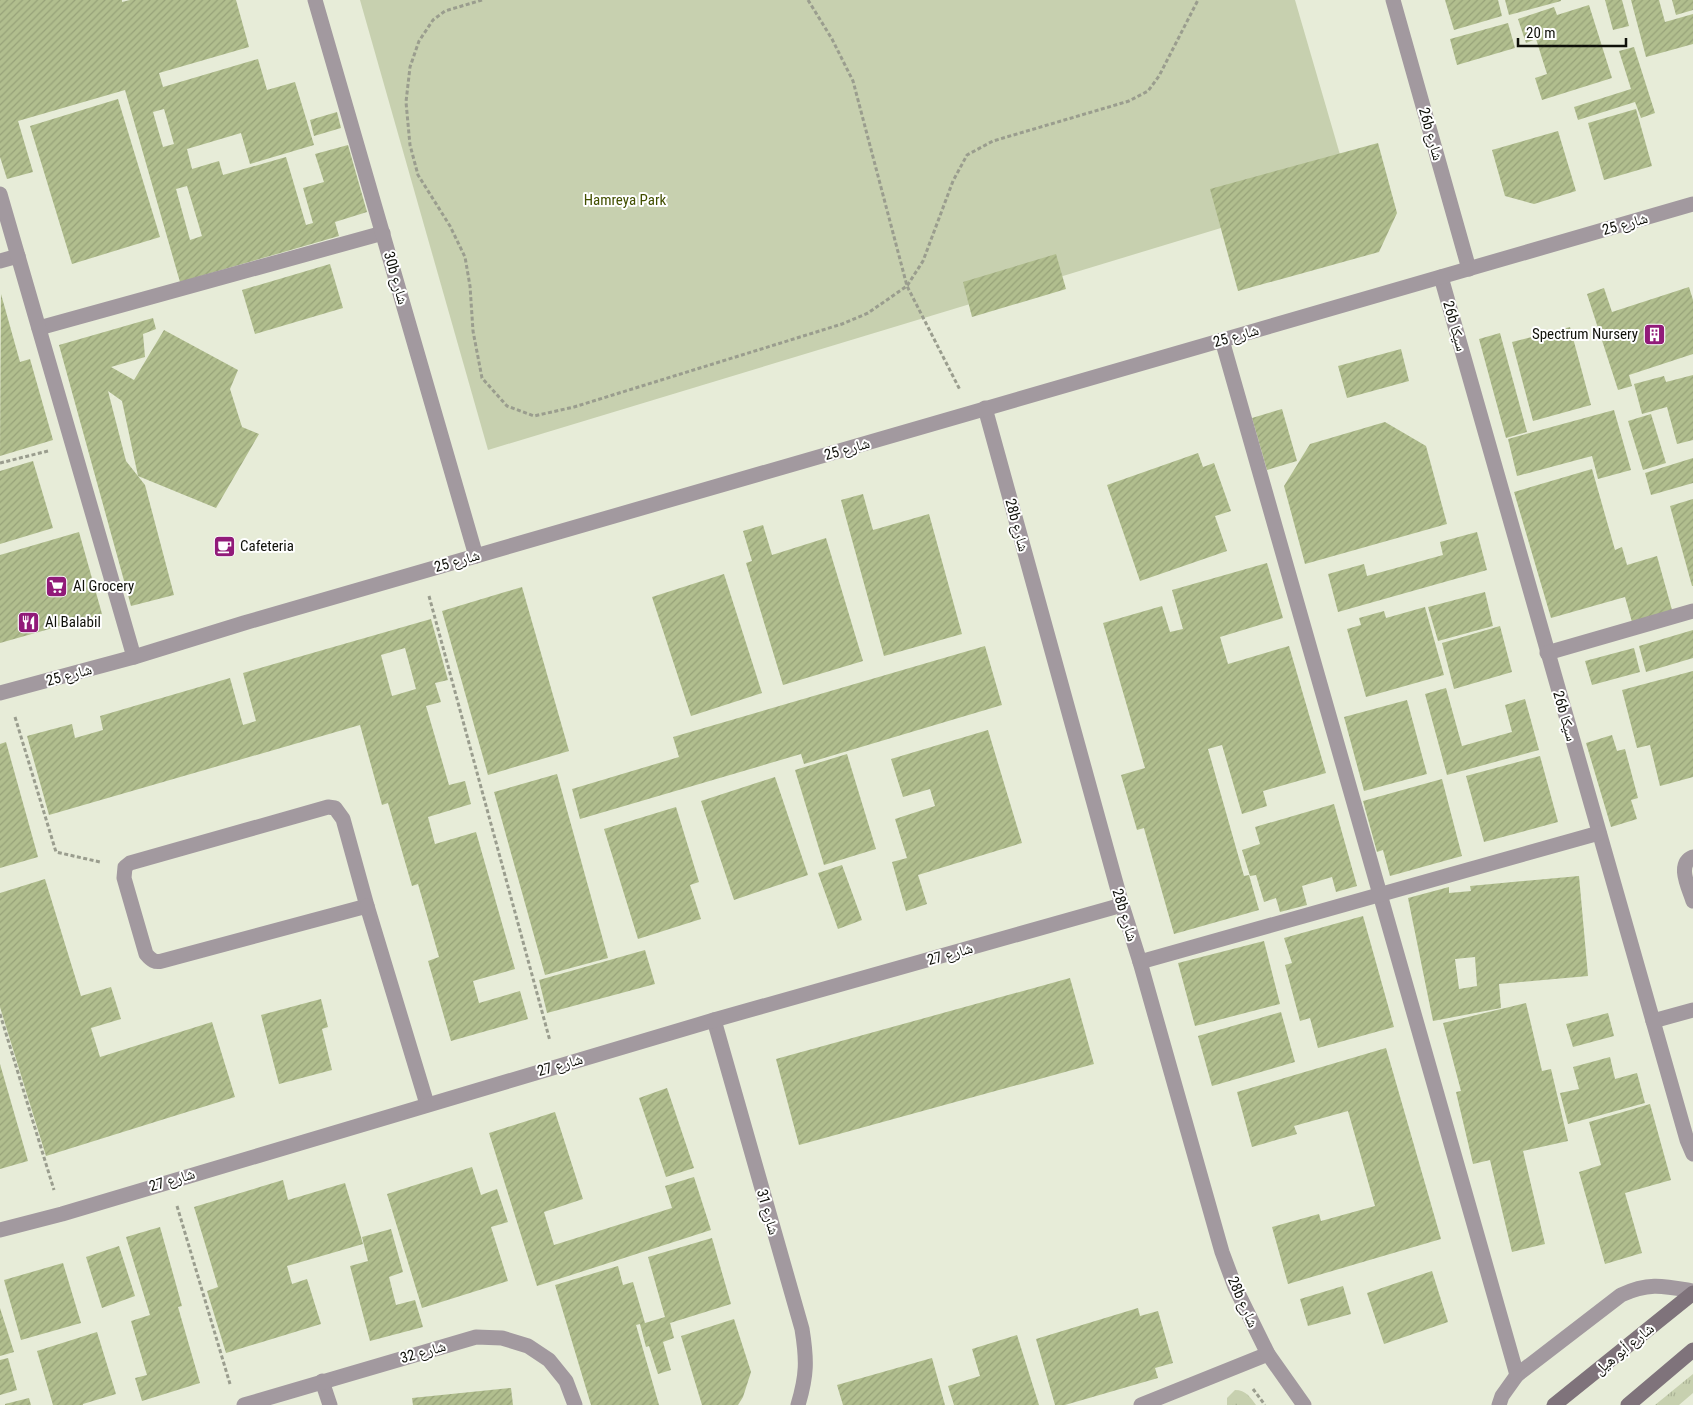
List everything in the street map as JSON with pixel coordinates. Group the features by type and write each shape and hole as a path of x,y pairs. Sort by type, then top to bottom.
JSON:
{"main road":[{"name":"شارع أبو هيل","path":"1554,1405 1693,1292"},
{"path":"1628,1405 1693,1350"}],"street":[{"name":"30b شارع","path":"315,0 476,556"},
{"name":"26b شارع","path":"1393,0 1469,268"},
{"path":"0,194 134,657"},
{"name":"شارع 25","path":"4,692 134,657 422,571 1693,204"},
{"path":"38,328 383,233"},
{"path":"0,261 18,256"},
{"name":"26b سيكا","path":"1440,277 1687,1140 1693,1154"},
{"path":"1222,340 1517,1375"},
{"name":"28b شارع","path":"978,410 1140,962 1222,1252 1235,1288 1268,1354 1304,1405"},
{"path":"1547,653 1693,611"},
{"path":"367,906 158,962 153,961 146,954 124,878 125,868 135,861 328,807 335,808 343,819 367,906 427,1104"},
{"path":"1140,962 1599,833"},
{"path":"1693,857 1689,858 1685,863 1684,869 1693,901"},
{"name":"شارع 27","path":"0,1230 62,1214 714,1020 1122,905"},
{"path":"1653,1021 1693,1010"},
{"name":"شارع 31","path":"714,1020 802,1329 807,1356 805,1382 798,1405"},
{"path":"1499,1405 1502,1396 1517,1375 1621,1295 1637,1288 1655,1286 1693,1292"},
{"name":"شارع 32","path":"244,1405 476,1337 502,1338 528,1346 549,1360 566,1381 575,1405"},
{"path":"1141,1405 1268,1354"},
{"path":"322,1381 330,1405"}],"path":[{"path":"482,0 445,11 433,20 419,41 410,67 406,102 410,145 418,175 450,226 465,257 470,286 473,331 482,378 508,406 534,416 574,407 842,324 868,313 906,286 923,260 953,181 967,155 994,141 1129,101 1148,92 1159,76 1198,0"},
{"path":"808,0 832,39 853,82 906,286 978,410"},
{"path":"0,463 73,445"},
{"path":"422,571 557,1066"},
{"path":"4,692 56,852 125,868"},
{"path":"0,1014 62,1214"},
{"path":"170,1181 231,1386"}],"green space":[{"name":"Hamreya Park","path":"360,0 1295,0 1350,189 488,450"},
{"path":"1693,1374 1693,1393 1679,1405 1655,1405"},
{"path":"1235,1390 1245,1393 1256,1405 1227,1405 1227,1398"}],"building":[{"path":"0,0 122,0 122,2 130,0 236,0 249,47 159,73 163,87 258,59 267,90 295,82 314,145 250,164 241,133 187,149 192,169 219,161 223,175 286,157 306,225 313,223 303,188 324,182 315,154 348,145 367,212 335,222 339,236 180,282 125,90 18,121 33,172 7,179 0,157","holes":["164,109 174,144 163,147 153,112","187,186 202,236 190,240 176,189"]},
{"path":"1445,0 1498,0 1502,16 1454,30"},
{"path":"1505,0 1561,0 1561,1 1509,15"},
{"path":"1605,0 1622,0 1629,26 1613,30"},
{"path":"1631,0 1659,0 1665,22 1693,14 1693,44 1646,57"},
{"path":"1672,0 1693,0 1693,10 1676,15"},
{"path":"1589,5 1612,78 1542,100 1535,78 1547,74 1536,39 1526,43 1518,19 1554,7 1557,15"},
{"path":"1508,23 1515,48 1457,65 1450,39"},
{"path":"1634,47 1655,113 1641,118 1635,102 1578,120 1574,107 1631,89 1619,51"},
{"path":"118,99 160,237 72,264 30,126"},
{"path":"1636,109 1652,166 1604,180 1588,123"},
{"path":"337,112 341,128 314,136 310,120"},
{"path":"1558,131 1576,191 1534,204 1505,196 1492,150"},
{"path":"1378,143 1397,213 1379,252 1238,291 1210,189"},
{"path":"1056,254 1066,289 972,317 963,282"},
{"path":"330,264 343,308 255,334 242,290"},
{"name":"Spectrum Nursery","path":"1689,287 1693,300 1693,354 1629,375 1632,386 1618,390 1587,294 1604,288 1612,312"},
{"path":"1,294 20,362 30,359 53,440 0,456"},
{"path":"153,318 156,329 143,334 145,357 111,367 134,380 164,330 238,370 230,389 242,427 259,434 216,508 138,476 122,401 108,391 126,461 145,485 174,595 131,606 59,345"},
{"path":"1570,327 1591,405 1533,421 1512,342"},
{"path":"1500,333 1527,432 1506,438 1479,339"},
{"path":"1401,349 1409,381 1347,398 1338,366"},
{"path":"1693,375 1693,440 1677,444 1667,407 1642,414 1634,384 1664,376 1666,382"},
{"path":"1282,409 1297,461 1267,470 1252,418"},
{"path":"1614,410 1631,470 1598,479 1592,456 1517,476 1508,439"},
{"path":"1651,414 1666,463 1643,470 1628,421"},
{"path":"1385,422 1426,446 1447,524 1305,564 1284,486 1310,444"},
{"path":"1198,453 1203,467 1214,463 1231,511 1215,516 1227,551 1140,581 1107,485"},
{"path":"1693,458 1693,483 1651,495 1645,473"},
{"path":"33,461 53,528 0,544 0,471"},
{"path":"1592,469 1615,550 1622,547 1627,565 1657,556 1672,610 1632,622 1625,597 1551,618 1514,492"},
{"path":"863,494 873,530 929,514 962,634 884,656 841,500"},
{"path":"1693,499 1693,586 1692,586 1670,506"},
{"path":"763,525 772,555 826,538 863,661 783,685 746,563 752,561 743,531"},
{"path":"79,532 102,614 0,643 0,555"},
{"path":"1477,532 1487,570 1338,612 1328,574 1364,564 1367,576 1443,555 1440,542"},
{"path":"1267,563 1283,618 1220,637 1228,664 1289,646 1326,773 1263,791 1267,806 1242,814 1222,745 1208,749 1244,876 1249,875 1259,910 1174,934 1144,828 1137,830 1121,775 1145,768 1103,623 1162,606 1170,632 1183,629 1172,590"},
{"path":"724,574 762,693 691,716 652,597"},
{"path":"522,587 569,751 488,775 442,611"},
{"path":"1485,592 1493,626 1438,641 1428,607"},
{"path":"1425,607 1444,675 1366,697 1347,629 1361,625 1359,618 1384,611 1386,618"},
{"path":"431,619 448,680 435,683 441,702 426,706 449,785 465,781 471,804 428,817 435,844 476,832 515,969 473,981 479,1003 520,991 528,1019 451,1041 428,961 439,957 418,884 412,886 388,803 382,805 360,725 49,815 27,736 72,724 75,738 103,730 100,716 230,678 243,725 256,721 243,673","holes":["405,648 416,689 392,696 381,655"]},
{"path":"1500,626 1512,672 1454,689 1442,643"},
{"path":"1693,630 1693,658 1646,672 1639,646"},
{"path":"985,646 1002,705 804,764 801,754 580,819 572,789 679,757 673,737"},
{"path":"1634,648 1640,672 1592,685 1585,661"},
{"path":"1693,671 1693,777 1660,786 1650,745 1637,748 1622,690"},
{"path":"1446,688 1462,746 1512,732 1505,705 1525,699 1539,750 1447,775 1425,694"},
{"path":"1407,700 1427,774 1364,791 1344,717"},
{"path":"988,730 1022,843 918,875 927,904 906,911 892,862 907,858 895,819 935,806 930,789 903,797 891,759"},
{"path":"1612,735 1617,751 1625,749 1638,798 1631,800 1637,819 1611,827 1586,743"},
{"path":"6,742 38,857 0,868 0,744"},
{"path":"847,754 876,849 824,865 795,770"},
{"path":"1540,756 1558,822 1484,842 1466,776"},
{"path":"557,774 608,958 545,975 494,792"},
{"path":"775,777 808,875 734,900 701,801"},
{"path":"1442,779 1462,856 1390,876 1383,850 1377,852 1363,801"},
{"path":"1334,804 1357,886 1336,892 1332,877 1302,886 1307,905 1280,912 1276,898 1264,902 1256,875 1250,876 1242,850 1260,844 1255,827"},
{"path":"676,807 699,882 690,885 701,919 638,939 604,829"},
{"path":"842,865 862,920 838,929 818,873"},
{"path":"1579,876 1588,976 1499,984 1501,1008 1433,1021 1408,898 1449,887 1449,893 1471,891 1470,886","holes":["1475,957 1477,986 1459,989 1455,959"]},
{"path":"45,879 81,996 111,987 121,1019 91,1028 100,1057 212,1022 235,1097 46,1156 0,1007 0,893"},
{"path":"1363,916 1394,1027 1318,1048 1310,1018 1300,1021 1285,965 1292,963 1284,938"},
{"path":"1264,941 1280,1004 1195,1026 1178,963"},
{"path":"645,950 655,984 547,1013 539,980"},
{"path":"1070,978 1094,1064 799,1145 776,1059"},
{"path":"321,999 328,1027 322,1029 332,1070 279,1084 261,1015"},
{"path":"1526,1003 1542,1071 1551,1069 1568,1141 1523,1151 1545,1244 1512,1252 1490,1160 1473,1164 1456,1092 1461,1091 1443,1023"},
{"path":"1281,1012 1295,1062 1212,1086 1198,1036"},
{"path":"1608,1013 1614,1036 1573,1047 1566,1024"},
{"path":"1386,1048 1441,1239 1288,1284 1272,1227 1319,1214 1321,1221 1375,1206 1348,1111 1294,1126 1297,1134 1252,1147 1237,1092"},
{"path":"1610,1057 1615,1079 1637,1073 1645,1103 1568,1124 1560,1093 1579,1089 1573,1067"},
{"path":"0,1064 28,1161 0,1169"},
{"path":"667,1088 694,1168 666,1177 639,1098"},
{"path":"1650,1104 1671,1180 1625,1193 1642,1253 1605,1264 1579,1172 1601,1165 1589,1122"},
{"path":"555,1112 583,1199 544,1212 554,1245 672,1208 665,1186 694,1177 711,1230 537,1286 489,1133"},
{"path":"472,1167 481,1195 497,1189 508,1222 491,1227 508,1281 422,1308 387,1194"},
{"path":"283,1180 288,1200 345,1183 363,1244 287,1266 292,1284 307,1279 321,1324 226,1353 207,1291 218,1287 194,1207"},
{"path":"160,1227 182,1306 178,1307 200,1383 142,1401 135,1378 147,1375 131,1321 150,1315 126,1237"},
{"path":"391,1229 403,1272 389,1277 396,1305 415,1300 423,1327 370,1341 350,1266 368,1261 362,1237"},
{"path":"712,1238 731,1304 670,1323 674,1338 663,1342 671,1370 658,1374 649,1346 646,1347 640,1324 636,1325 659,1405 591,1405 555,1285 618,1266 623,1285 633,1282 645,1323 665,1317 648,1257"},
{"path":"119,1246 135,1296 102,1308 86,1257"},
{"path":"63,1263 81,1323 21,1340 4,1280"},
{"path":"1432,1271 1448,1322 1384,1344 1367,1293"},
{"path":"1343,1286 1351,1314 1308,1326 1300,1299"},
{"path":"0,1308 14,1352 0,1356"},
{"path":"1138,1308 1140,1316 1158,1311 1173,1363 1155,1368 1158,1378 1065,1405 1055,1405 1036,1339"},
{"path":"734,1319 751,1372 743,1397 738,1405 702,1405 681,1336"},
{"path":"97,1332 116,1394 83,1405 53,1405 37,1351"},
{"path":"1017,1335 1039,1405 954,1405 948,1386 980,1376 972,1349"},
{"path":"8,1358 17,1390 0,1395 0,1360"},
{"path":"932,1358 945,1405 843,1405 837,1385"},
{"path":"511,1388 513,1405 413,1405 412,1398"},
{"path":"29,1398 31,1405 5,1405 5,1404"}],"place":[{"name":"Spectrum Nursery","path":"1654,334"},
{"name":"Cafeteria","path":"224,546"},
{"name":"Al Grocery","path":"57,586"},
{"name":"Al Balabil","path":"29,622"}]}
